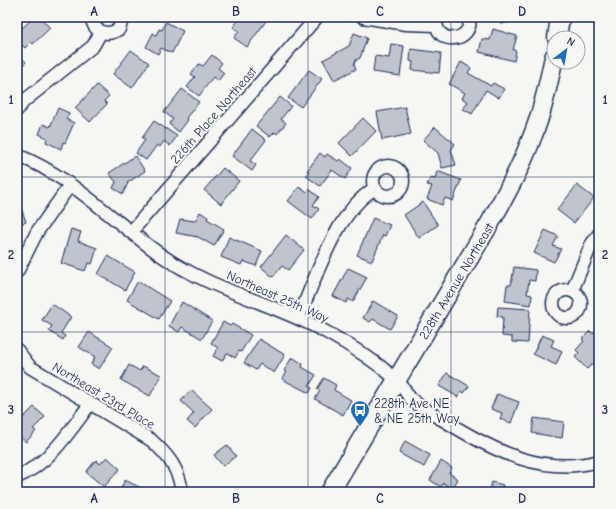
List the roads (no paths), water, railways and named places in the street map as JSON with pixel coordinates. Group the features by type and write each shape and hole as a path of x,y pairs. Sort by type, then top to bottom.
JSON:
{"main road":[{"path":"558,30 560,17"},
{"name":"228th Avenue Northeast","path":"330,492 490,223 515,178 532,140 544,103 551,70"}],"street":[{"path":"92,17 94,25 101,32 111,33 115,32 122,25 123,17"},
{"name":"226th Place Northeast","path":"131,232 317,17"},
{"path":"363,17 406,24 436,21 443,36 453,38 458,38 467,31 469,26 469,17"},
{"path":"17,110 24,101 93,46 101,32"},
{"name":"Northeast 25th Way","path":"17,155 38,164 70,185 162,255 192,273 299,317 365,356 397,380 410,398 427,411 477,440 504,454 526,462 569,466 599,461"},
{"path":"17,272 37,232 70,185"},
{"path":"299,317 340,226 355,205 374,189"},
{"path":"572,290 591,245 599,234"},
{"name":"Northeast 23rd Place","path":"17,350 30,367 151,440 165,453 175,466 181,482 182,492"},
{"path":"17,477 41,463 61,443 90,404"}],"place":[{"name":"228th Ave NE & NE 25th Way","path":"360,427"}]}
